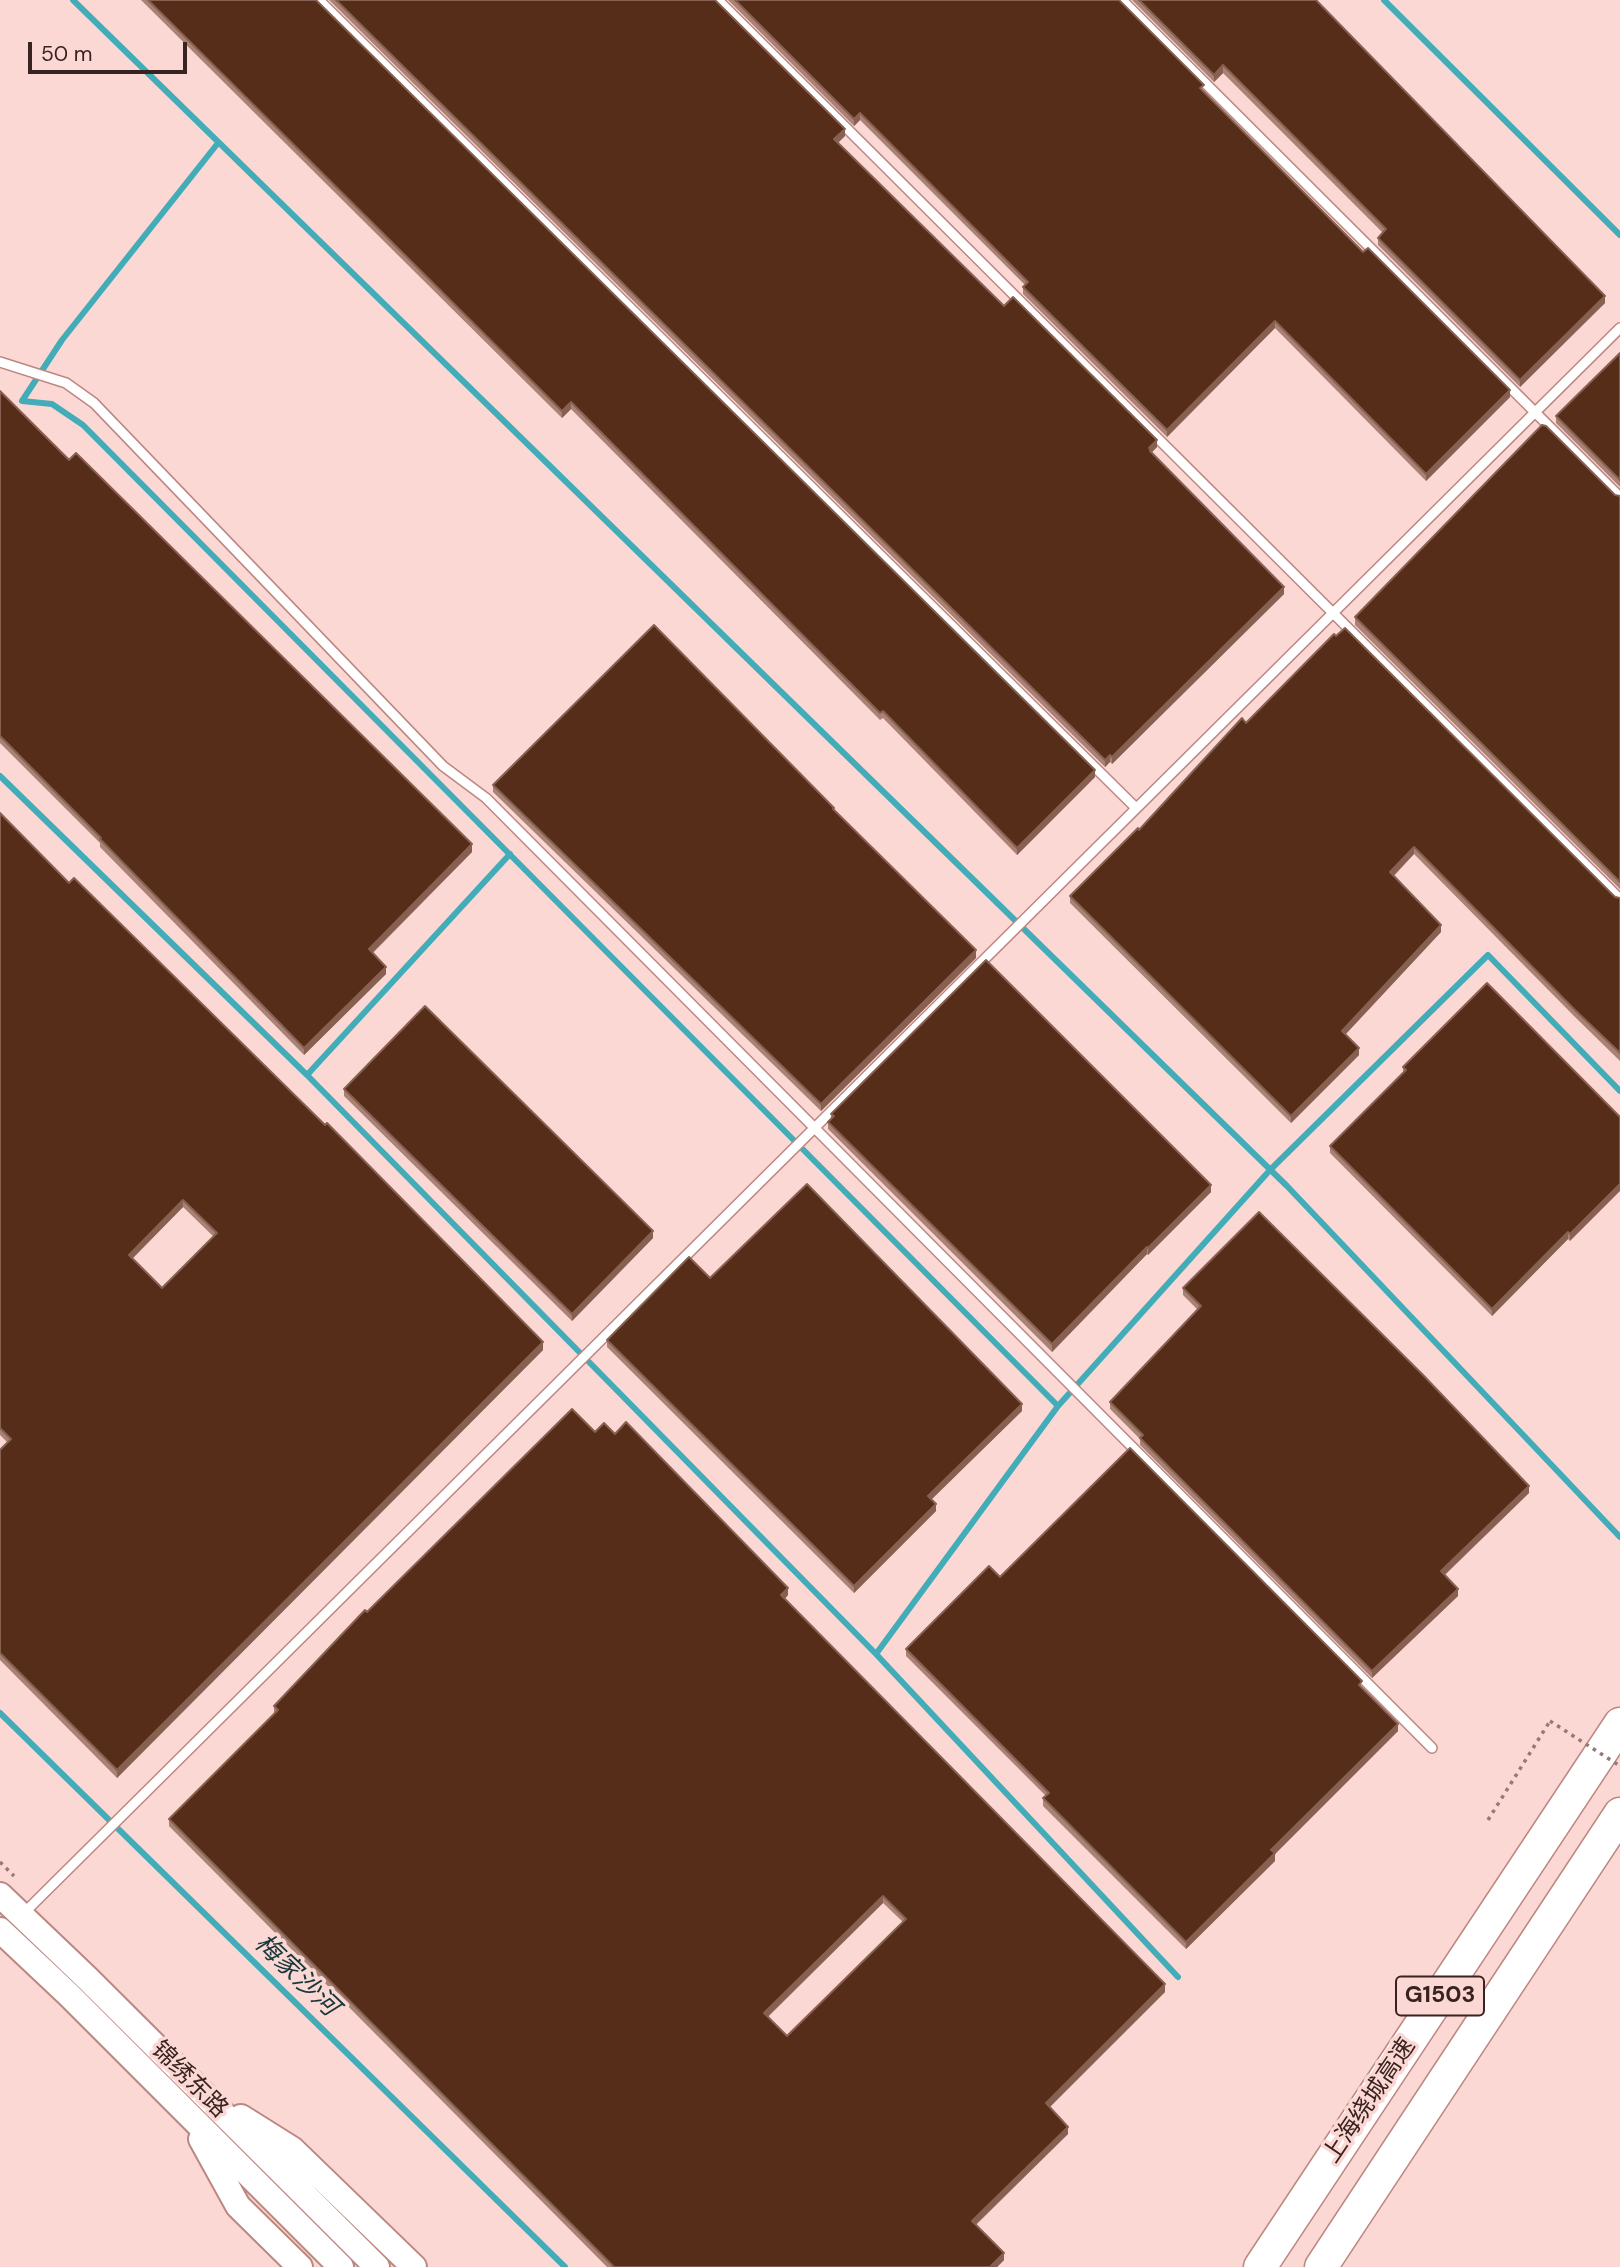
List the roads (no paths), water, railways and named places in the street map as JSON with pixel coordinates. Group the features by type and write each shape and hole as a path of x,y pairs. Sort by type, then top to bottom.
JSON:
{"highway":[{"name":"上海绕城高速","path":"1260,2267 1620,1724"},
{"name":"上海绕城高速","path":"1321,2267 1620,1814"}],"main road":[{"name":"锦绣东路","path":"0,1895 377,2267"},
{"name":"锦绣东路","path":"2,1935 69,1995 341,2267"},
{"path":"203,2093 292,2148 414,2267"},
{"path":"185,2111 238,2206 300,2267"}],"lane":[{"path":"319,0 1136,808"},
{"path":"718,0 1620,899"},
{"path":"1122,0 1620,497"},
{"path":"2,1935 1620,328"},
{"path":"0,362 66,383 94,403 443,766 486,798 1432,1748"}],"waterway":[{"path":"73,0 1287,1186 1620,1537"},
{"path":"1384,0 1620,235"},
{"path":"218,143 62,340 22,401 52,404 83,425 1058,1406"},
{"path":"0,776 307,1075"},
{"path":"510,854 307,1075 876,1654"},
{"path":"1178,1977 876,1654 1058,1406 1270,1170 1488,955 1620,1091"},
{"name":"梅家沙河","path":"0,1713 565,2267"}]}
